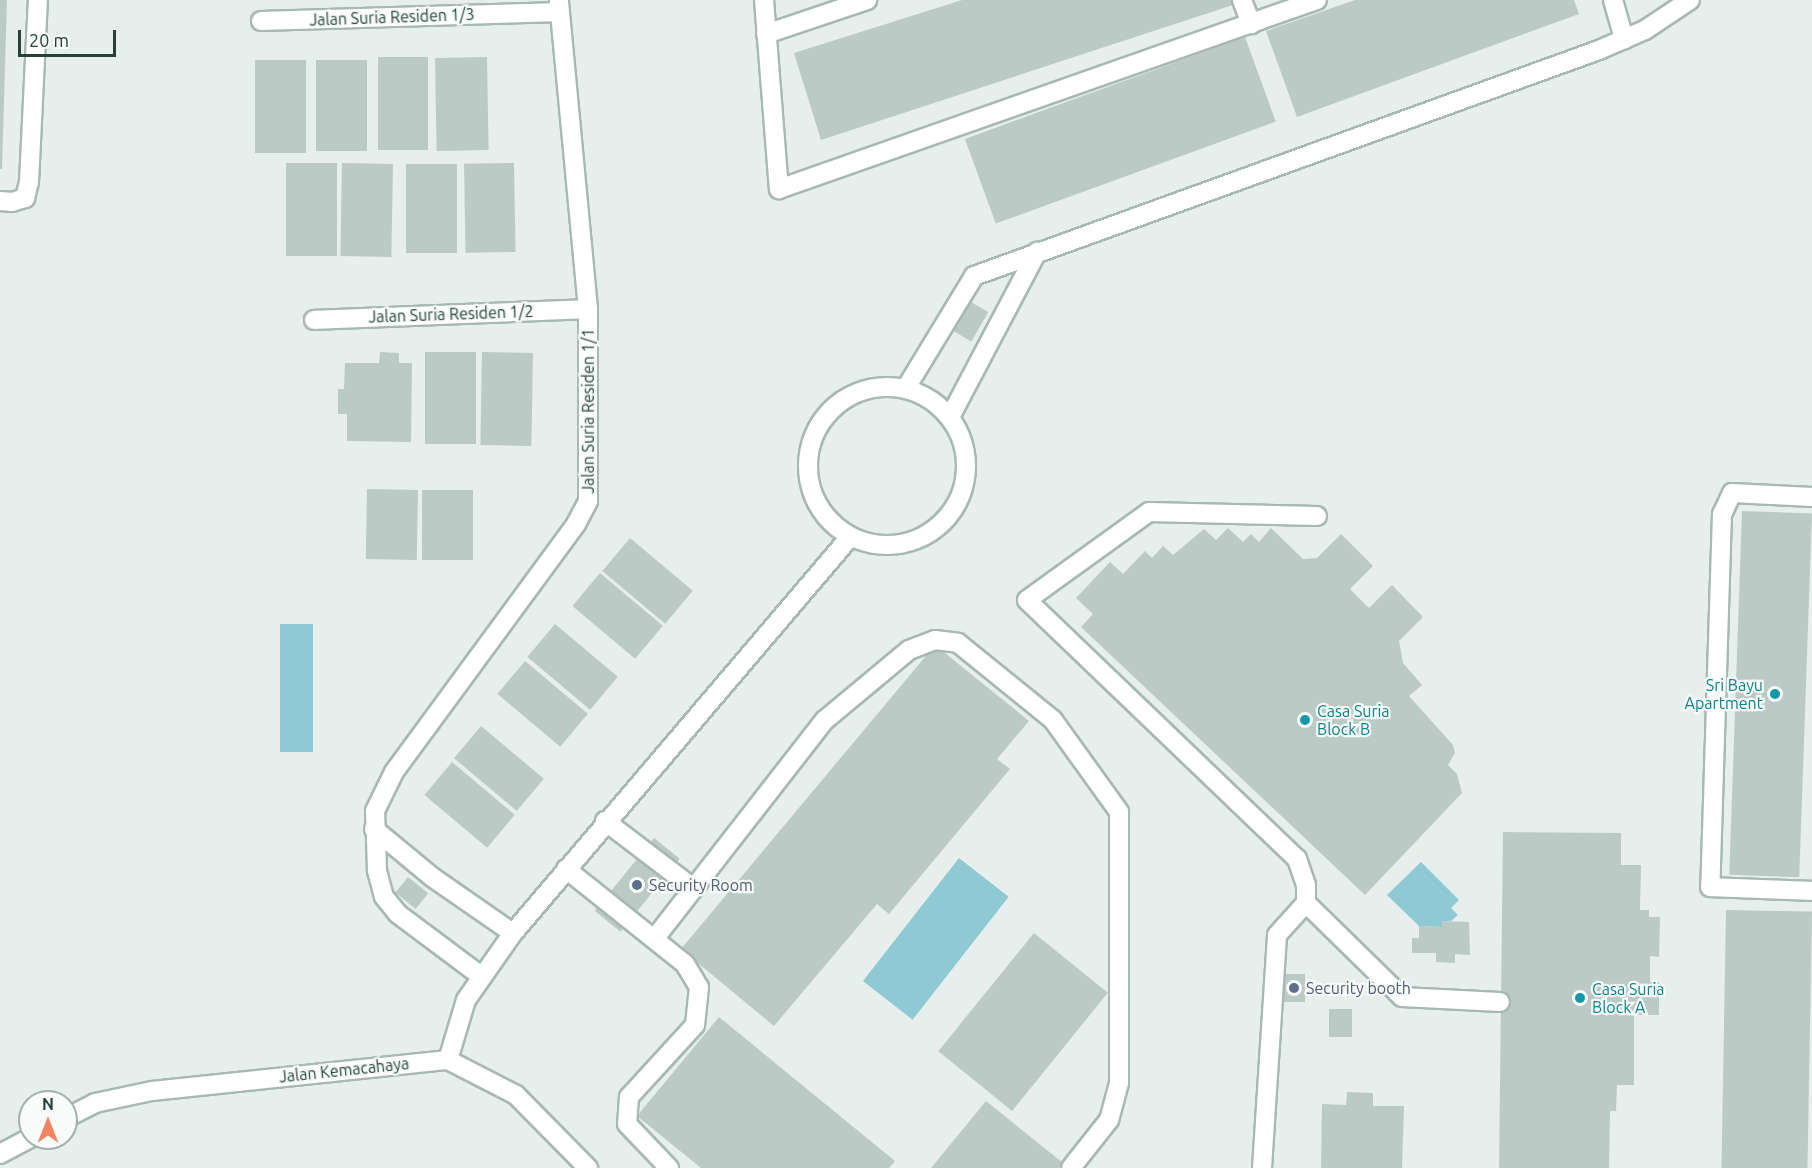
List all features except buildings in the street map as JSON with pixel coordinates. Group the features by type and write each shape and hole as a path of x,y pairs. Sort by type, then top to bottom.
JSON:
{"street":[{"path":"0,201 12,202 25,198 29,182 38,0"},
{"path":"764,0 779,189 1317,0"},
{"path":"766,34 867,0"},
{"path":"1242,0 1251,24"},
{"path":"1613,0 1624,39"},
{"path":"906,388 974,276 1624,39 1690,0"},
{"name":"Jalan Suria Residen 1/3","path":"261,21 559,6"},
{"name":"Jalan Suria Residen 1/1","path":"481,976 398,914 384,897 374,829 375,811 394,772 576,524 588,501 588,309 559,6"},
{"path":"950,417 1037,252"},
{"name":"Jalan Suria Residen 1/2","path":"314,320 588,309"},
{"path":"880,386 906,388 930,399 950,417 963,440 967,467 962,494 948,517 928,534 902,544 875,545 850,537 829,521 814,500 807,475 808,459 817,426 833,406 855,393 880,386"},
{"path":"1812,496 1732,493 1722,514 1710,887 1812,891"},
{"path":"1262,1168 1277,934 1306,903 1306,885 1297,859 1027,600 1149,512 1317,516"},
{"path":"588,1168 516,1095 448,1060 466,1000 513,933 605,821 850,537"},
{"path":"655,938 825,720 909,650 935,640 958,643 1053,720 1119,812 1119,1083 1109,1120 1071,1168"},
{"path":"605,821 693,888"},
{"path":"374,829 432,877 513,933"},
{"path":"566,869 685,964 699,987 694,1025 629,1097 627,1124 669,1168"},
{"path":"1306,903 1402,997 1500,1002"},
{"name":"Jalan Kemacahaya","path":"78,1112 95,1103 152,1091 448,1060"},
{"path":"0,1154 18,1144"}],"water":[{"path":"280,624 313,624 313,752 280,752"},
{"path":"959,858 1009,897 913,1020 863,981"},
{"path":"1421,862 1459,900 1451,908 1458,915 1451,921 1442,921 1442,927 1419,926 1387,895"}],"place":[{"name":"Sri Bayu Apartment","path":"1775,694"},
{"name":"Casa Suria Block B","path":"1305,720"},
{"name":"Security Room","path":"637,885"},
{"name":"Security booth","path":"1294,988"},
{"name":"Casa Suria Block A","path":"1580,998"}]}
